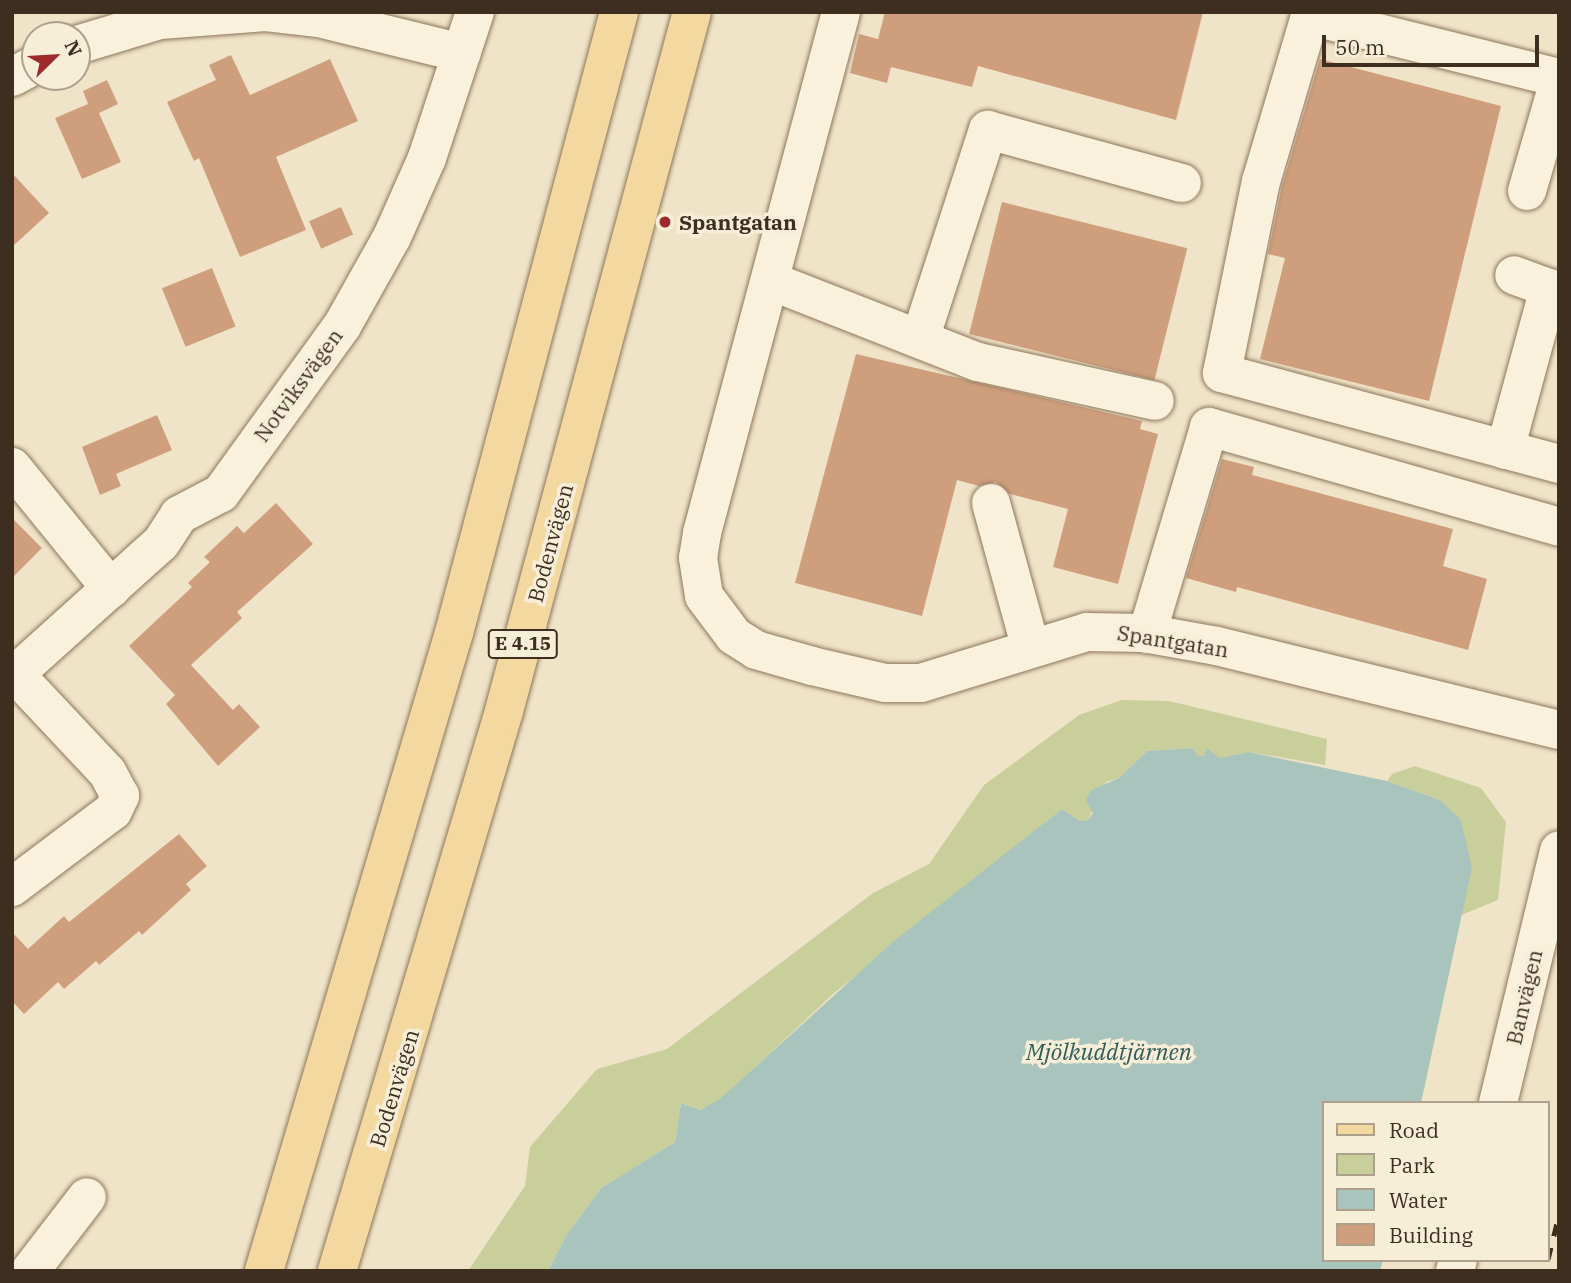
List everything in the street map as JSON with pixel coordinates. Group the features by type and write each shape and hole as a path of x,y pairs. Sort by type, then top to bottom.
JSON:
{"main road":[{"name":"E 4.15","path":"264,1271 454,633 619,12"},
{"name":"Bodenvägen","path":"337,1271 504,711 692,12"}],"street":[{"path":"91,41 160,20 266,12 319,18 462,53"},
{"name":"Notviksvägen","path":"14,676 162,543 179,515 221,494 342,326 392,237 426,158 475,12"},
{"name":"Spantgatan","path":"841,12 698,558 704,596 717,618 756,650 885,683 921,683 952,677 1030,646 1087,632 1147,634 1217,646 1559,730"},
{"path":"1527,191 1559,79 1310,16 1261,181 1222,373 1559,464"},
{"path":"920,339 988,130 1182,183"},
{"path":"1505,450 1549,288 1514,275"},
{"path":"771,281 978,362 1155,401"},
{"path":"1147,634 1209,427 1559,527"},
{"path":"12,467 111,589"},
{"path":"991,503 1030,646"},
{"path":"12,887 113,811 120,796 107,772 14,676"},
{"name":"Banvägen","path":"1498,1101 1559,850"},
{"path":"30,1271 87,1197"}],"green space":[{"path":"1122,700 1169,701 1327,739 1325,765 1249,752 1219,758 1198,756 1192,748 1147,751 1119,778 1106,782 1088,820 1080,821 1062,809 832,995 720,1100 702,1110 681,1103 675,1142 601,1188 566,1236 548,1271 468,1271 525,1186 530,1147 597,1069 667,1049 873,893 929,864 984,785 1079,715"},
{"path":"1415,766 1481,788 1506,822 1498,900 1459,916 1472,868 1440,800 1387,781 1392,774"}],"water":[{"name":"Mjölkuddtjärnen","path":"1192,748 1198,756 1204,756 1207,748 1219,758 1249,752 1387,781 1440,800 1461,820 1472,868 1421,1101 1322,1101 1322,1262 1382,1262 1380,1271 548,1271 566,1236 601,1188 675,1142 681,1103 701,1110 720,1099 894,941 1062,809 1080,821 1088,820 1093,813 1086,800 1091,790 1119,778 1147,751"}],"building":[{"path":"885,12 1203,12 1176,120 978,66 972,87 891,67 887,83 850,73 859,34 878,39"},
{"path":"231,55 250,95 330,59 358,121 276,157 306,230 240,257 199,158 194,161 167,102 216,80 209,65"},
{"path":"1320,59 1501,106 1429,401 1260,359 1285,258 1268,254 1282,186"},
{"path":"107,80 118,104 99,113 121,162 82,179 55,118 88,104 83,91 91,91 91,87"},
{"path":"12,173 49,213 12,247"},
{"path":"1002,202 1187,248 1154,380 969,334"},
{"path":"341,207 353,234 321,249 309,221"},
{"path":"212,268 236,326 186,347 162,288"},
{"path":"856,354 1142,421 1140,429 1158,434 1118,584 1053,567 1068,509 1010,494 996,482 979,486 957,480 922,616 795,583"},
{"path":"157,415 172,450 116,474 121,486 100,495 82,447"},
{"path":"1222,459 1254,467 1252,475 1453,529 1443,566 1487,579 1468,650 1237,587 1236,592 1186,578"},
{"path":"276,503 313,544 237,612 242,618 191,665 233,710 239,704 260,727 218,766 166,704 175,695 129,646 192,587 188,583 210,562 204,557 237,526 244,533"},
{"path":"12,518 42,548 12,578"},
{"path":"179,834 207,866 186,884 191,890 142,935 139,931 99,965 96,961 64,989 58,982 24,1014 12,1001 12,932 28,949 64,916 69,922"}],"railway":[{"path":"1550,1251 1559,1215"}],"place":[{"name":"Spantgatan","path":"665,222"}]}
